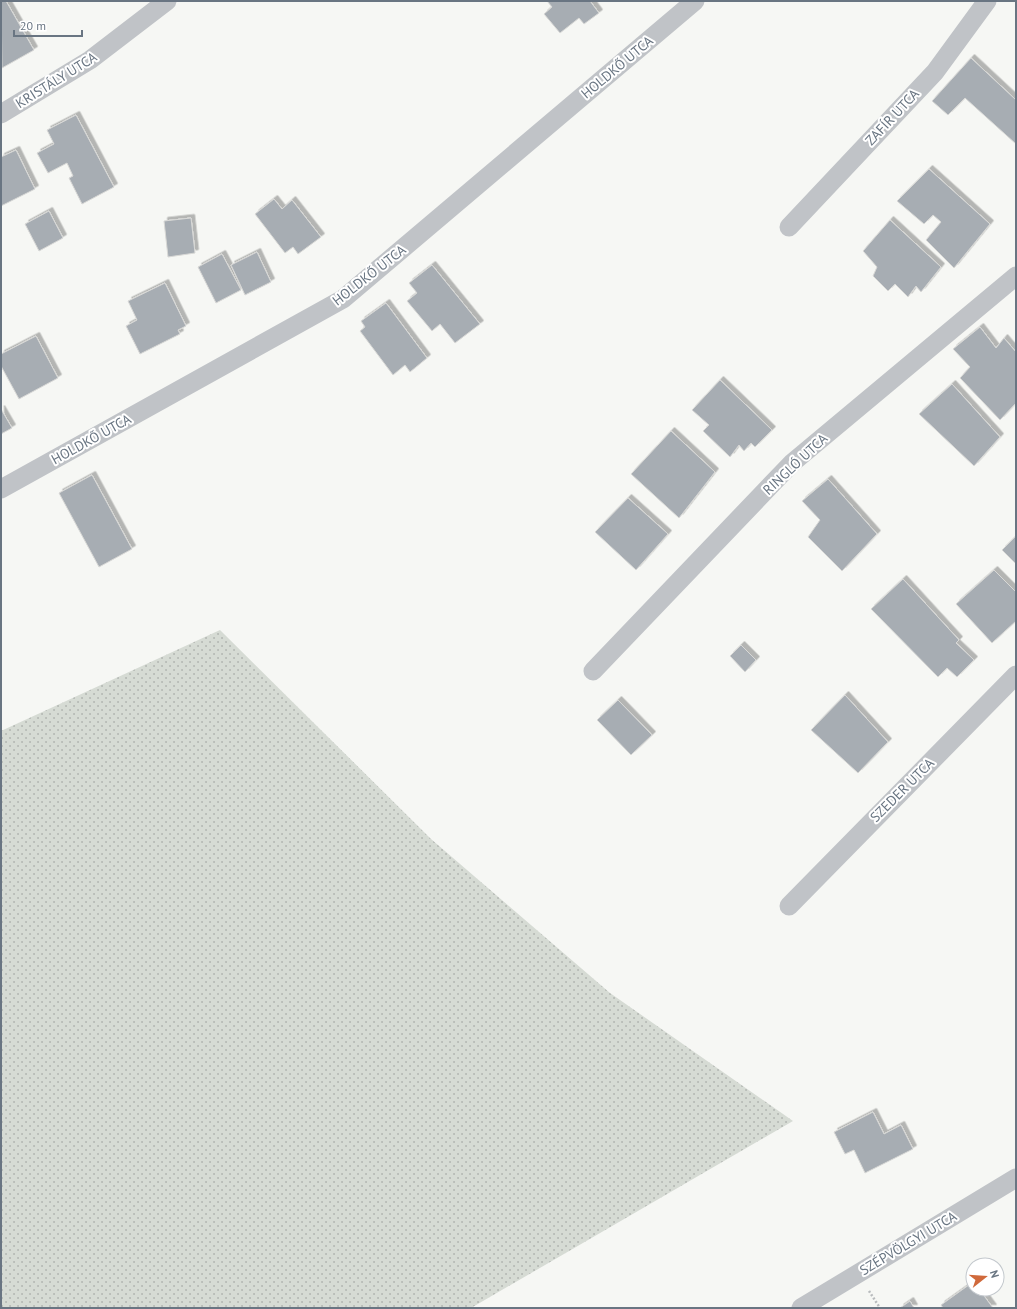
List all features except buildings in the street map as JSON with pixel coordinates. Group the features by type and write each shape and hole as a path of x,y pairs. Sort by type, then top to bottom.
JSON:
{"street":[{"name":"KRISTÁLY UTCA","path":"1,114 90,60 167,1"},
{"name":"HOLDKŐ UTCA","path":"1,489 343,299 695,1"},
{"name":"ZAFÍR UTCA","path":"789,227 935,72 987,1"},
{"name":"RINGLÓ UTCA","path":"593,671 792,463 1016,276"},
{"name":"SZEDER UTCA","path":"789,906 1016,675"},
{"name":"SZÉPVÖLGYI UTCA","path":"801,1308 1016,1178"}],"shaded area":[{"path":"220,630 431,839 610,993 793,1121 471,1308 1,1308 1,731"}]}
